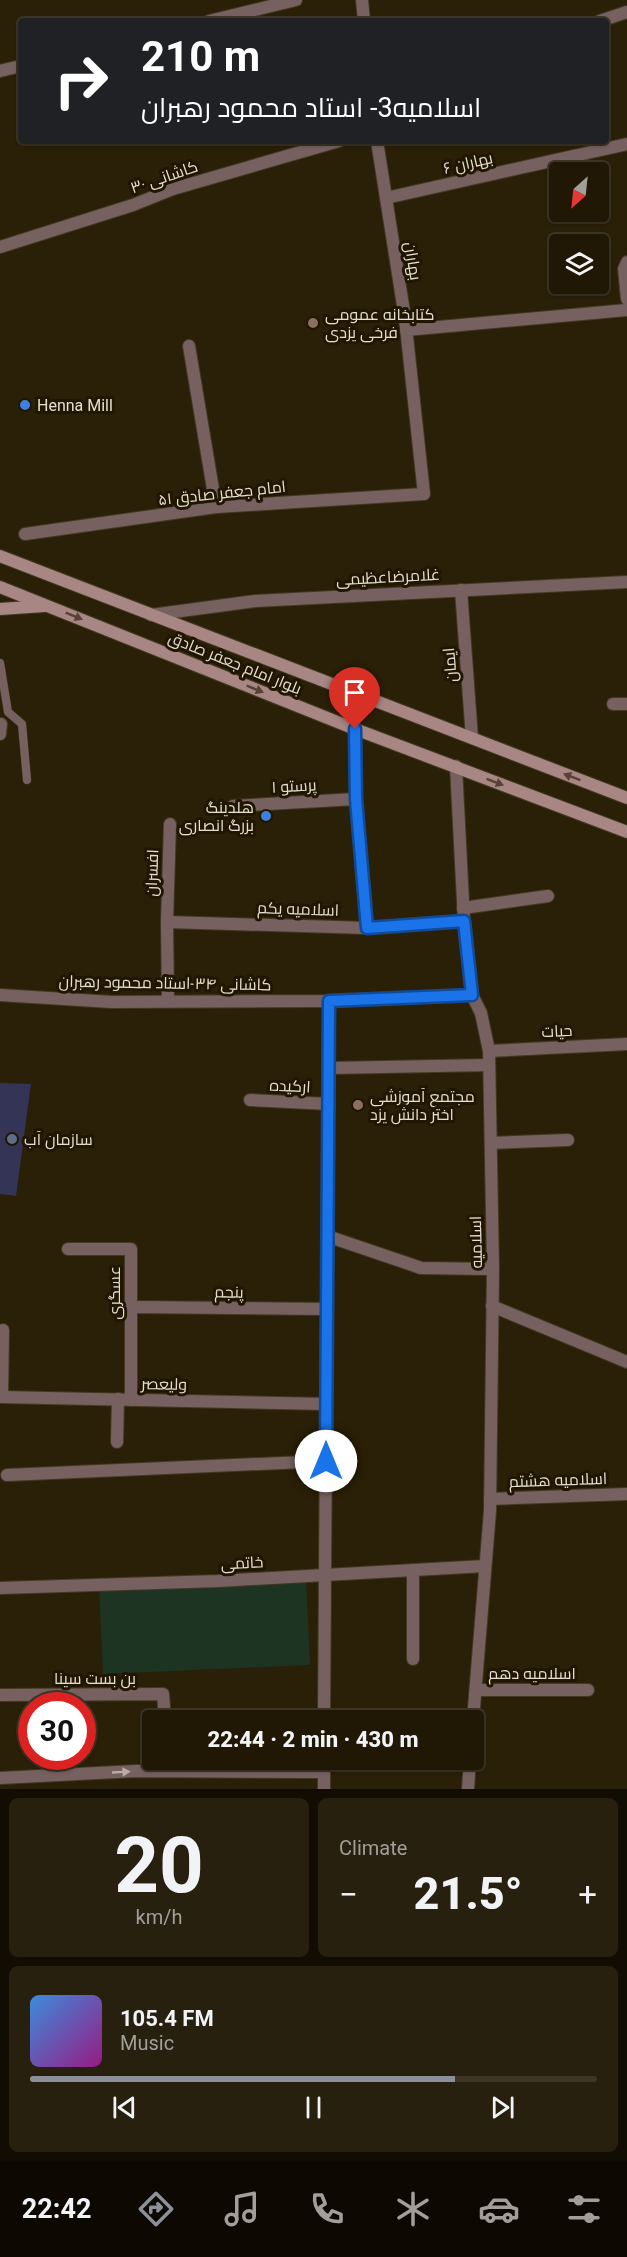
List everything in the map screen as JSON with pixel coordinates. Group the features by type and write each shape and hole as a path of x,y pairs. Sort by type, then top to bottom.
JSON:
{"main road":[{"path":"0,547 21,564"},
{"name":"بلوار امام جعفر صادق","path":"0,556 627,798"},
{"name":"بلوار امام جعفر صادق","path":"0,587 355,729 627,832"},
{"path":"0,609 49,606"}],"street":[{"path":"221,18 296,0"},
{"path":"362,0 364,18"},
{"path":"609,18 627,12"},
{"path":"0,71 18,67"},
{"name":"کاشانی ۳۰","path":"0,247 133,205 173,189 329,144"},
{"name":"بهاران","path":"377,144 406,330 424,494"},
{"name":"بهاران ۶","path":"386,198 627,144"},
{"path":"627,262 624,269 627,299"},
{"path":"406,330 627,310"},
{"path":"189,346 216,507"},
{"name":"امام جعفر صادق ۵۱","path":"25,534 216,507 424,494"},
{"name":"غلامرضاعظیمی","path":"151,615 255,601 627,582"},
{"name":"ایمان","path":"460,590 472,738"},
{"path":"613,704 627,704"},
{"path":"355,729 356,799 367,928"},
{"name":"اسلامیه","path":"456,766 463,915 472,995 481,1013 489,1051 491,1143 493,1269 490,1499 474,1710"},
{"name":"پرستو ۱","path":"233,806 356,799"},
{"name":"افسران","path":"168,1001 166,922 170,824"},
{"name":"اسلامیه یکم","path":"166,922 367,928 463,915 548,896"},
{"name":"کاشانی ۳۴-استاد محمود رهبران","path":"0,995 112,1002 329,1001 472,995"},
{"path":"324,1710 329,1001"},
{"name":"حیات","path":"489,1051 627,1044"},
{"path":"329,1068 489,1065"},
{"name":"ارکیده","path":"250,1100 329,1104"},
{"path":"491,1143 568,1140"},
{"path":"327,1236 421,1268 493,1269"},
{"name":"عسگری","path":"69,1249 131,1250 131,1307 124,1399 117,1442"},
{"path":"492,1306 627,1362"},
{"name":"پنجم","path":"131,1307 327,1309"},
{"path":"1,1397 3,1330"},
{"name":"ولیعصر","path":"1,1397 326,1404"},
{"path":"7,1475 326,1461"},
{"name":"اسلامیه هشتم","path":"490,1499 627,1494"},
{"name":"خاتمی","path":"0,1588 296,1578 326,1574 485,1566"},
{"path":"413,1570 413,1659"},
{"name":"اسلامیه دهم","path":"476,1690 588,1690"},
{"name":"بن بست سینا","path":"0,1695 163,1694 164,1710"},
{"path":"0,1778 174,1770"},
{"path":"324,1770 324,1789"},
{"path":"468,1789 469,1770"}],"lane":[{"path":"0,663 8,712 22,724 27,780"}],"green space":[{"path":"306,1577 310,1665 103,1674 99,1586"}],"building":[{"name":"سازمان آب","path":"0,1083 31,1084 16,1196 0,1194"}],"place":[{"name":"کتابخانه عمومی فرخی یزدی","path":"313,323"},
{"name":"Henna Mill","path":"25,405"},
{"name":"هلدینگ بزرگ انصاری","path":"266,816"},
{"name":"مجتمع آموزشی اختر دانش یزد","path":"358,1105"},
{"name":"سازمان آب","path":"12,1139"}],"route":[{"path":"326,1461 329,1001 472,995 464,921 367,928 356,799 355,729"}]}
